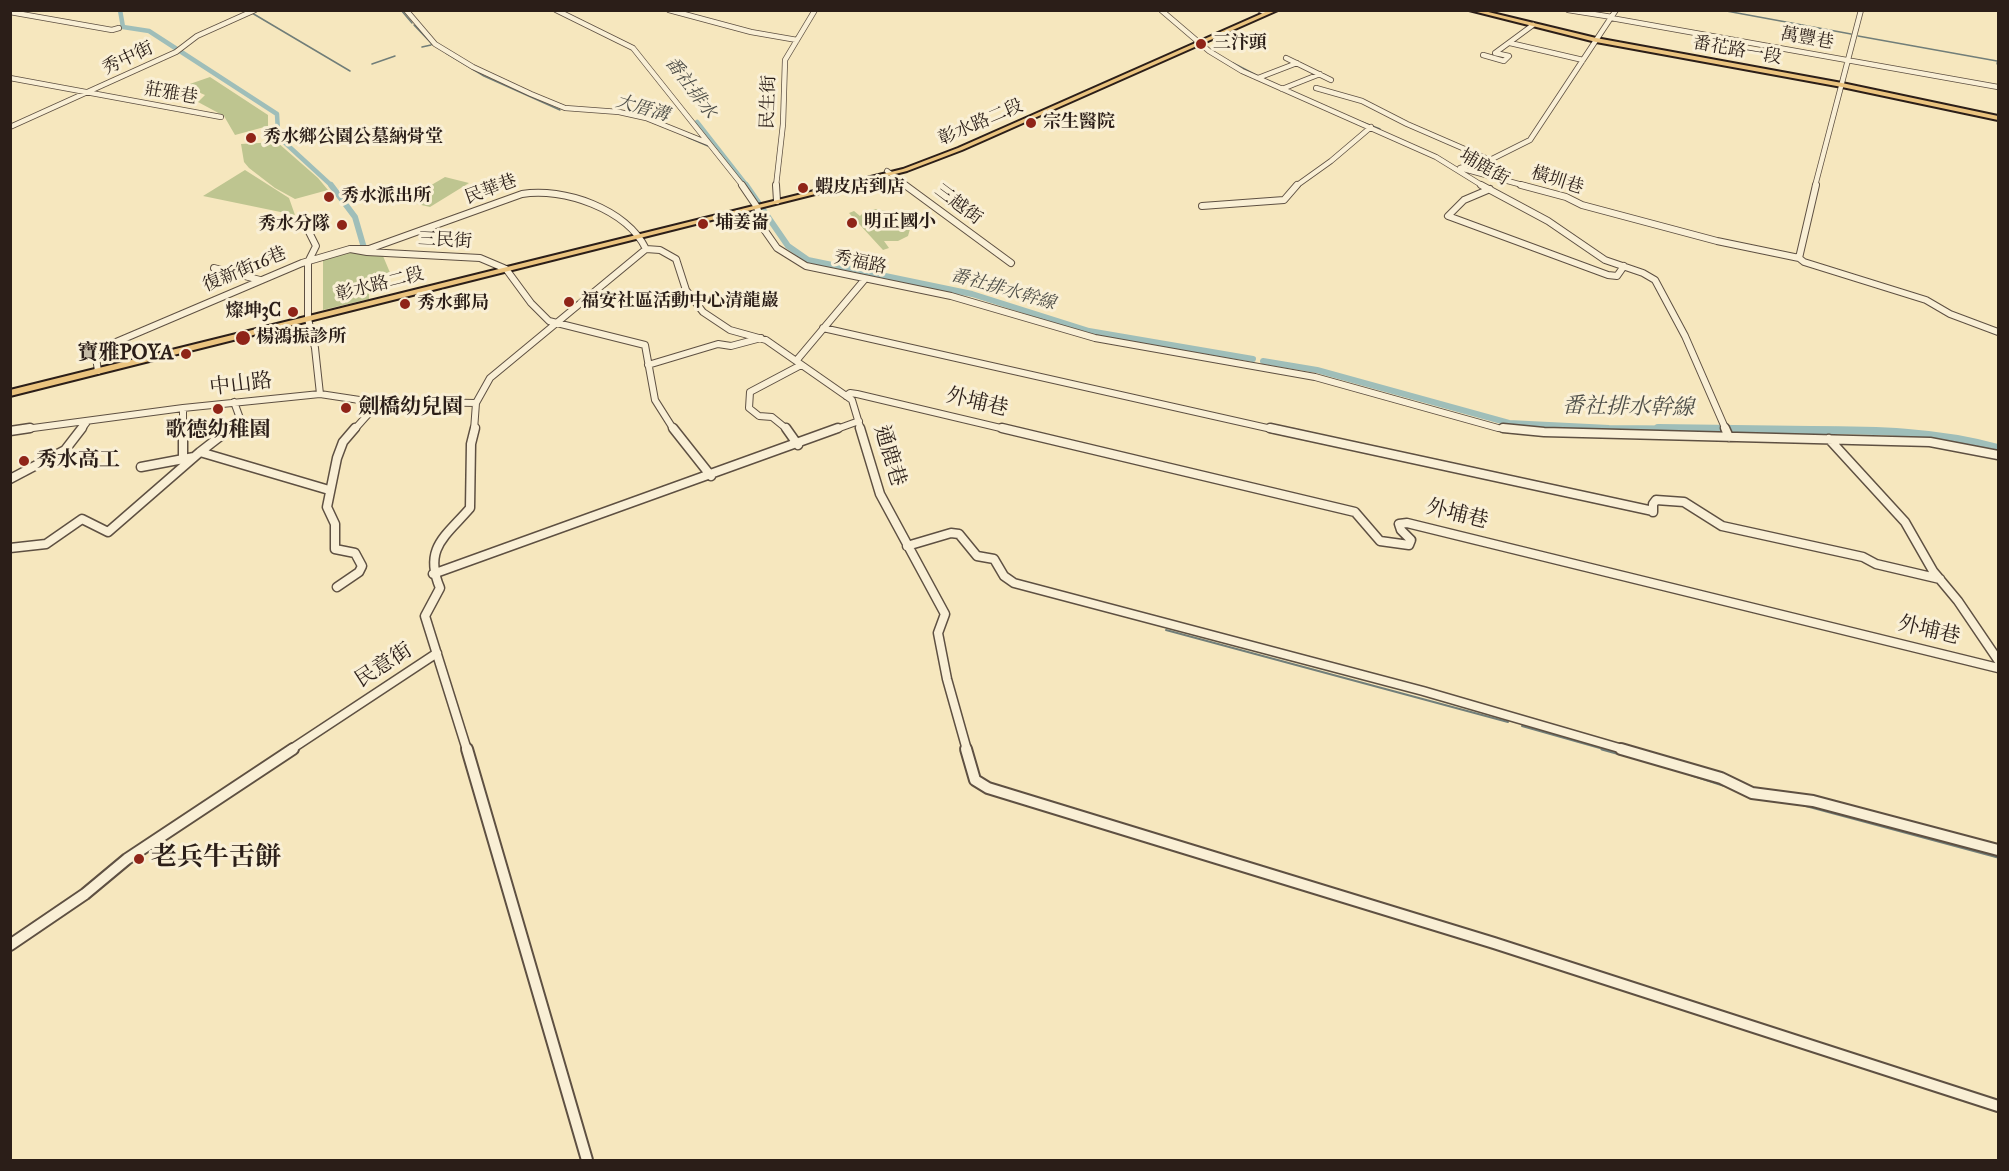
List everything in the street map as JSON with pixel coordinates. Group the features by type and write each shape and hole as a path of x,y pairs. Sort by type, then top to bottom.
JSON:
{"main road":[{"path":"1199,43 1276,10"},
{"name":"番花路一段","path":"1471,10 1596,40 1842,85 1998,118"},
{"path":"1199,43 1264,11"},
{"name":"彰水路二段","path":"10,393 97,369 638,235 941,157 1199,43"},
{"name":"彰水路二段","path":"10,388 34,385"}],"street":[{"name":"秀中街","path":"10,127 176,52 197,36 255,10"},
{"path":"406,10 435,44 473,68 531,94 565,108 619,112 646,118 711,145"},
{"path":"556,10 630,46 638,44"},
{"path":"669,10 751,32 797,40"},
{"name":"民生街","path":"776,200 783,123 783,69 785,60 815,10"},
{"name":"埔鹿街","path":"1161,10 1223,61 1282,90 1436,157 1550,223 1584,248 1609,262 1649,274 1655,280 1685,336 1729,437"},
{"path":"1492,16 1499,10"},
{"name":"萬豐巷","path":"1568,10 1998,87"},
{"path":"1612,17 1616,10"},
{"path":"1799,258 1861,10"},
{"path":"10,12 112,30 118,28"},
{"name":"橫圳巷","path":"1612,17 1530,140 1490,160 1460,168 1566,197 1582,206 1691,235 1799,258 1804,262 1926,300 1950,314 1998,332"},
{"path":"1483,55 1504,61 1509,57 1495,53 1533,25"},
{"path":"1510,42 1583,60"},
{"name":"秀福路","path":"630,46 758,204 763,228 777,248 806,266 951,296 1095,338 1322,379 1498,428 1528,432 1729,437"},
{"path":"1286,58 1331,80"},
{"path":"1258,78 1297,63"},
{"path":"1282,90 1320,74"},
{"name":"莊雅巷","path":"10,78 221,117"},
{"path":"1316,88 1368,103 1407,124 1490,160"},
{"path":"1202,206 1284,201 1298,184 1331,161 1371,127"},
{"name":"三越街","path":"888,172 1011,263"},
{"path":"1490,189 1464,200 1448,216 1608,275 1617,276 1624,266"},
{"name":"民華巷","path":"350,249 369,249 530,192 541,191 593,203 638,235"},
{"path":"304,222 316,246 308,262 308,317 315,348 320,394"},
{"path":"638,235 646,249"},
{"name":"三民街","path":"308,262 350,249 367,252 480,258 504,268"},
{"name":"民意街","path":"10,945 85,894 127,860 437,652 425,616 440,588 433,574 432,555 436,546 470,508 471,444 476,423 476,403 490,378 646,249"},
{"name":"通鹿巷","path":"646,249 658,249 675,258 682,267 689,297 720,325 761,338 852,400 880,494 945,614 938,633 975,780 988,788 1249,866 1790,1037 1998,1106"},
{"name":"復新街16巷","path":"97,369 95,351 195,307 308,262"},
{"path":"214,268 261,280"},
{"path":"504,268 540,314 556,323 645,345 655,400 665,419 711,476"},
{"path":"798,445 788,430 772,417 759,416 749,408 750,392 799,363 823,328 865,279"},
{"path":"823,328 1339,444 1653,511 1656,500 1684,502 1722,526 1863,557 1876,564 1940,579"},
{"path":"648,365 718,344 731,346 761,338"},
{"name":"外埔巷","path":"846,396 850,393 857,394 1355,512 1380,541 1409,545 1411,540 1401,530 1400,524 1407,523 1998,668"},
{"name":"中山路","path":"10,430 234,402 320,394 379,402 476,403"},
{"path":"10,548 46,543 82,519 108,532 197,454 241,421 234,402"},
{"path":"337,587 359,572 362,566 355,553 335,549 335,524 327,507 329,490 344,442 379,402"},
{"path":"183,408 183,459"},
{"path":"433,574 798,445 859,421"},
{"path":"10,479 65,450 87,422"},
{"path":"1729,437 1930,442 1998,455"},
{"name":"外埔巷","path":"1829,439 1905,522 1940,579 1958,601 1998,660"},
{"path":"141,467 197,454 329,490"},
{"path":"907,546 951,533 959,534 977,556 994,559 1004,576 1014,583 1492,711 1721,778 1752,793 1813,801 1998,850"},
{"path":"437,652 587,1161"}],"green space":[{"path":"210,77 268,115 268,126 235,135 224,116 198,102 205,95 184,86"},
{"path":"277,142 318,178 328,190 295,199 275,188 244,162 241,144"},
{"path":"245,170 289,198 295,215 203,196"},
{"path":"445,177 469,183 430,207 404,201"},
{"path":"875,209 893,212 910,229 908,236 898,241 884,241 889,248 883,250 849,213 854,211 860,216 864,212"},
{"path":"351,251 383,256 391,275 372,280 378,289 369,293 369,299 323,310 323,260"}],"waterway":[{"path":"120,10 123,27 149,31 277,114 278,132 283,141 331,185"},
{"name":"大厝溝","path":"401,10 412,23"},
{"path":"1721,10 1851,34"},
{"path":"252,13 350,71"},
{"name":"大厝溝","path":"414,25 432,44"},
{"path":"1858,36 1997,61"},
{"path":"422,47 431,45"},
{"name":"大厝溝","path":"446,53 484,76 560,110"},
{"path":"372,64 395,56"},
{"path":"1233,63 1258,76"},
{"path":"1998,103 1998,115"},
{"name":"番社排水","path":"697,122 747,186"},
{"path":"1362,122 1380,129"},
{"name":"大厝溝","path":"687,137 708,146"},
{"path":"331,185 355,217 364,248"},
{"name":"番社排水幹線","path":"746,185 788,246 808,260 972,294 1089,331 1253,359"},
{"name":"番社排水幹線","path":"1263,361 1317,370 1509,423 1609,428 1816,430"},
{"name":"番社排水幹線","path":"1658,428 1816,430"},
{"name":"番社排水幹線","path":"1816,430 1841,430"},
{"name":"番社排水幹線","path":"1816,430 1882,431 1929,435 1998,448"},
{"path":"1166,630 1508,722"},
{"path":"1522,726 1607,750"},
{"path":"1602,749 1620,754"},
{"path":"1692,775 1723,785"},
{"path":"1804,805 1998,857"}],"place":[{"name":"三汴頭","path":"1201,44"},
{"name":"宗生醫院","path":"1031,123"},
{"name":"秀水鄉公園公墓納骨堂","path":"251,138"},
{"name":"蝦皮店到店","path":"803,188"},
{"name":"秀水派出所","path":"329,197"},
{"name":"明正國小","path":"852,223"},
{"name":"埔姜崙","path":"703,224"},
{"name":"秀水分隊","path":"342,225"},
{"name":"福安社區活動中心清龍巖","path":"569,302"},
{"name":"秀水郵局","path":"405,304"},
{"name":"燦坤3C","path":"293,312"},
{"name":"楊鴻振診所","path":"243,338"},
{"name":"寶雅POYA","path":"186,354"},
{"name":"劍橋幼兒園","path":"346,408"},
{"name":"歌德幼稚園","path":"218,409"},
{"name":"秀水高工","path":"24,461"},
{"name":"老兵牛舌餅","path":"139,859"}]}
